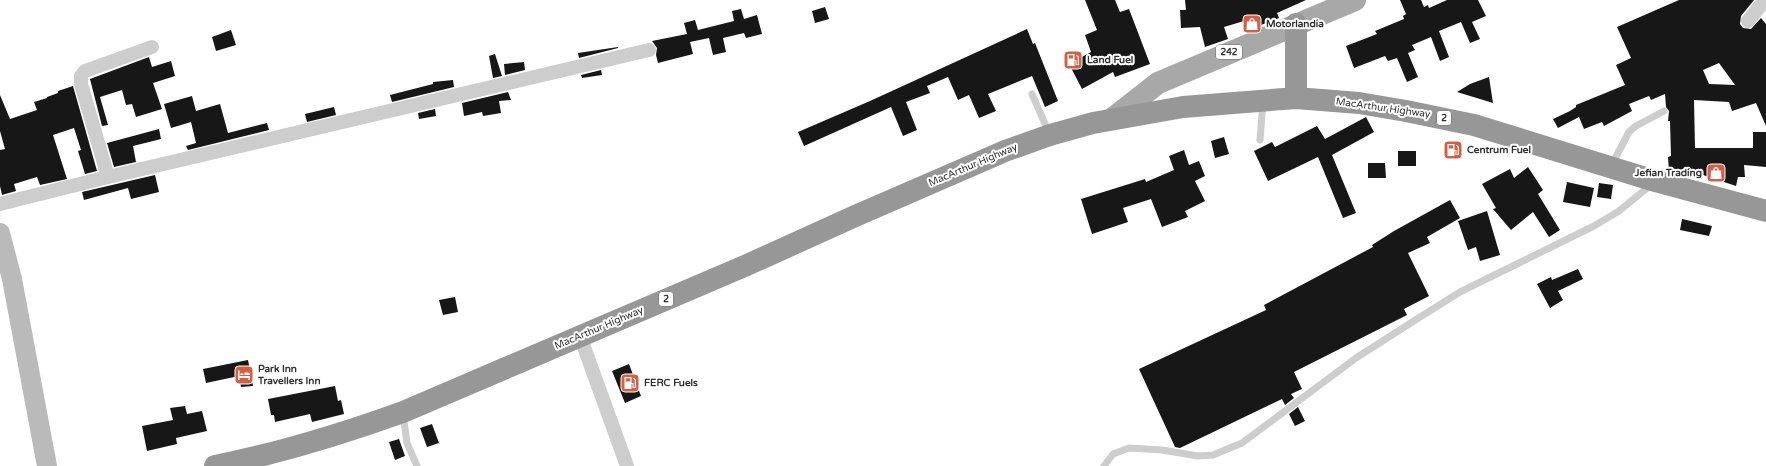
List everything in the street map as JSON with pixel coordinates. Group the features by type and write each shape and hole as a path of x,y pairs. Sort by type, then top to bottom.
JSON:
{"highway":[{"path":"1296,24 1296,98"},
{"name":"MacArthur Highway","path":"215,466 272,454 345,433 403,412 747,266 955,172 1050,135 1112,119 1183,106 1296,98 1359,103 1444,118 1474,125 1611,166 1655,181 1766,211"}],"main road":[{"name":"242","path":"1112,119 1158,83 1355,0"}],"street":[{"path":"1748,21 1765,0"},
{"path":"108,177 81,84 81,76 86,71 152,47"},
{"path":"0,204 108,177 649,50"},
{"path":"0,233 12,278 47,466"},
{"path":"580,336 627,466"}],"lane":[{"path":"1032,94 1050,135"},
{"path":"1260,140 1263,100"},
{"path":"1611,166 1630,132 1636,126 1664,111"},
{"path":"1104,466 1113,454 1129,448 1206,456 1213,455 1242,443 1356,358 1417,319 1460,292 1594,226 1619,211 1655,181"},
{"path":"403,412 406,443 417,466"}],"building":[{"path":"1085,0 1115,0 1120,12 1129,9 1150,64 1115,77 1113,72 1082,89 1069,64 1091,52 1085,35 1097,30"},
{"path":"1185,0 1306,0 1277,13 1279,18 1248,30 1244,21 1224,27 1228,39 1205,47 1200,27 1181,28 1180,10 1186,10"},
{"path":"1400,0 1421,0 1424,7 1428,5 1429,8 1447,0 1478,0 1486,16 1472,22 1480,39 1470,43 1461,22 1439,31 1449,57 1440,61 1431,37 1412,45 1415,50 1408,53 1418,77 1407,82 1397,58 1388,61 1385,56 1354,68 1346,46 1377,34 1375,31 1404,19 1403,16 1406,14"},
{"path":"1679,0 1754,0 1741,16 1740,24 1743,28 1751,29 1761,18 1766,24 1766,126 1756,103 1732,111 1729,102 1694,100 1695,148 1753,148 1753,132 1766,132 1766,167 1744,165 1745,177 1738,177 1736,186 1685,169 1686,176 1669,172 1668,157 1671,156 1670,121 1668,121 1669,111 1666,107 1665,94 1651,100 1649,96 1629,104 1632,111 1604,126 1602,122 1584,129 1579,117 1558,128 1553,119 1570,111 1576,107 1576,105 1625,85 1616,65 1631,58 1617,27","holes":["1719,63 1735,85 1709,84 1703,70"]},
{"path":"825,7 829,19 815,23 812,11"},
{"path":"741,9 744,19 757,15 762,34 746,38 744,33 723,38 726,52 713,55 709,38 690,42 693,54 658,63 656,55 657,48 652,41 687,34 684,23 695,20 698,30 734,21 732,11"},
{"path":"1027,29 1033,44 1035,43 1058,101 1045,107 1032,76 988,94 996,111 979,118 969,95 958,100 948,77 927,86 930,93 906,102 917,130 903,136 891,107 804,146 798,132 870,101"},
{"path":"231,30 236,45 216,51 212,37"},
{"path":"618,48 579,58 578,53"},
{"path":"495,54 502,76 493,78 489,56"},
{"path":"149,57 152,67 171,61 175,76 153,83 162,109 136,117 132,104 126,105 122,90 100,97 108,125 102,126 90,79"},
{"path":"524,62 525,70 505,75 504,64"},
{"path":"601,70 602,75 582,78 581,75"},
{"path":"1489,77 1493,103 1457,92 1470,84"},
{"path":"453,80 454,87 392,102 390,95 433,84 433,82"},
{"path":"73,86 97,171 85,174 78,151 81,150 74,128 53,135 67,179 40,185 37,177 14,184 16,191 2,195 0,186 0,150 5,149 0,131 0,95 10,119 37,110 34,102 47,98 58,93 58,91"},
{"path":"508,92 511,100 499,101 501,113 483,116 482,112 464,116 462,103"},
{"path":"192,96 196,111 220,104 228,133 267,123 269,130 188,150 186,146 196,143 191,122 171,128 164,104"},
{"path":"334,107 336,115 307,122 305,114"},
{"path":"435,109 436,116 419,119 418,113"},
{"path":"1366,117 1374,132 1332,155 1356,213 1343,218 1318,157 1268,181 1254,151 1272,142 1275,147 1317,126 1325,139"},
{"path":"159,129 161,139 133,146 136,162 114,167 107,143"},
{"path":"1224,137 1229,154 1215,158 1211,141"},
{"path":"1184,150 1189,165 1199,161 1205,176 1195,181 1205,201 1185,211 1188,217 1162,227 1151,199 1123,208 1128,222 1092,234 1081,199 1145,179 1146,182 1174,170 1169,156"},
{"path":"1398,151 1416,151 1416,166 1398,166"},
{"path":"1368,163 1385,163 1386,178 1368,178"},
{"path":"1528,167 1543,190 1538,194 1560,230 1549,237 1533,212 1511,230 1493,209 1496,208 1482,184 1510,169 1514,178"},
{"path":"155,175 159,192 131,199 128,188 84,200 82,192"},
{"path":"1567,182 1594,188 1590,207 1563,202"},
{"path":"1599,183 1613,185 1611,199 1597,197"},
{"path":"1450,200 1460,218 1427,237 1430,243 1408,253 1429,296 1404,309 1407,315 1294,372 1302,389 1291,394 1294,398 1285,405 1282,399 1180,448 1175,447 1139,369 1266,310 1264,305 1373,247 1372,245 1394,231"},
{"path":"1487,211 1500,255 1480,261 1476,247 1468,250 1458,221"},
{"path":"1682,219 1712,226 1709,236 1680,230"},
{"path":"1578,269 1583,279 1558,291 1563,300 1550,308 1537,284 1551,277 1552,280"},
{"path":"455,297 458,312 443,315 439,300"},
{"path":"248,360 253,386 241,387 239,376 206,383 203,369"},
{"path":"629,364 641,396 625,403 612,371"},
{"path":"335,386 338,401 341,400 344,414 312,422 310,414 275,422 274,415 271,415 268,399"},
{"path":"185,406 187,414 202,411 207,431 176,438 177,444 147,451 142,426 173,420 170,408"},
{"path":"1298,407 1305,421 1295,426 1289,414"},
{"path":"432,424 439,443 427,447 420,428"},
{"path":"399,439 405,456 395,460 389,442"}],"place":[{"name":"Motorlandia","path":"1252,24"},
{"name":"Land Fuel","path":"1073,60"},
{"name":"Centrum Fuel","path":"1453,150"},
{"name":"Jefian Trading","path":"1716,173"},
{"name":"Park Inn Travellers Inn","path":"244,375"},
{"name":"FERC Fuels","path":"630,383"}]}
